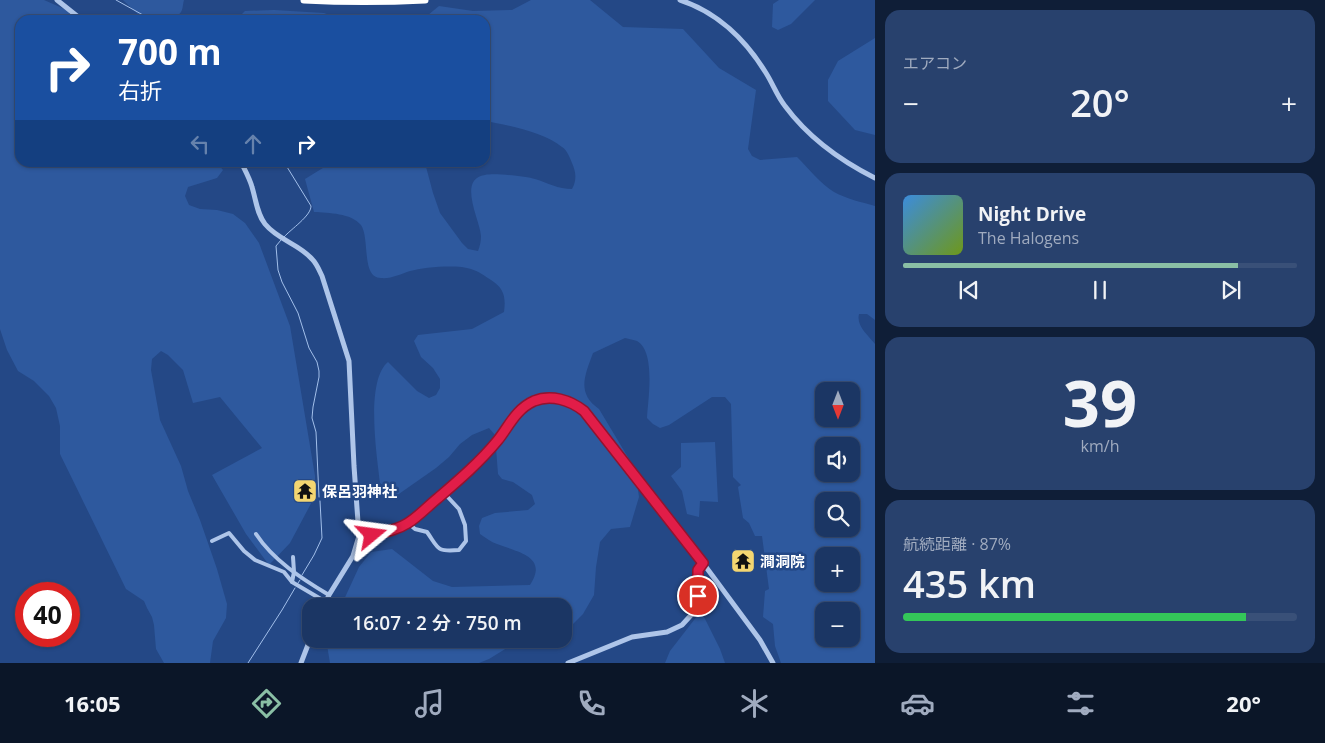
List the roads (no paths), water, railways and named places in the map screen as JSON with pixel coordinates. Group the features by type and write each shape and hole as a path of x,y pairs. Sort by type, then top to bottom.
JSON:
{"highway":[{"path":"304,0 380,2 425,0"}],"street":[{"path":"57,0 76,15"},
{"path":"680,0 702,8 722,21 755,56 768,75 784,106 798,123 834,153 875,178"},
{"path":"243,167 252,185 264,222 271,231 283,240 308,254 318,267 346,350 350,372 358,536 353,556 329,596 302,580 256,534"},
{"path":"358,536 389,531 408,523 476,464 500,438 519,411 536,400 560,399 577,405 584,411 703,563 760,640 773,663"},
{"path":"408,523 416,529 427,532 435,546 442,551 459,550 466,541 465,525 459,509 444,493"},
{"path":"212,541 229,533 244,551 256,560 284,572 292,582 316,598"},
{"path":"292,582 294,557"},
{"path":"568,663 632,637 667,632 682,625 693,613 696,604 698,570 703,563"},
{"path":"301,663 307,648"}],"waterway":[{"path":"116,0 143,15"},
{"path":"284,237 308,214 311,206 287,167"},
{"path":"281,240 276,246 278,270 298,313 309,348 317,362 319,371 312,418 316,432 319,497"},
{"path":"302,575 322,538 320,501"},
{"path":"248,663 295,588"}],"place":[{"name":"保呂羽神社","path":"305,491"},
{"name":"澗洞院","path":"743,561"}]}
